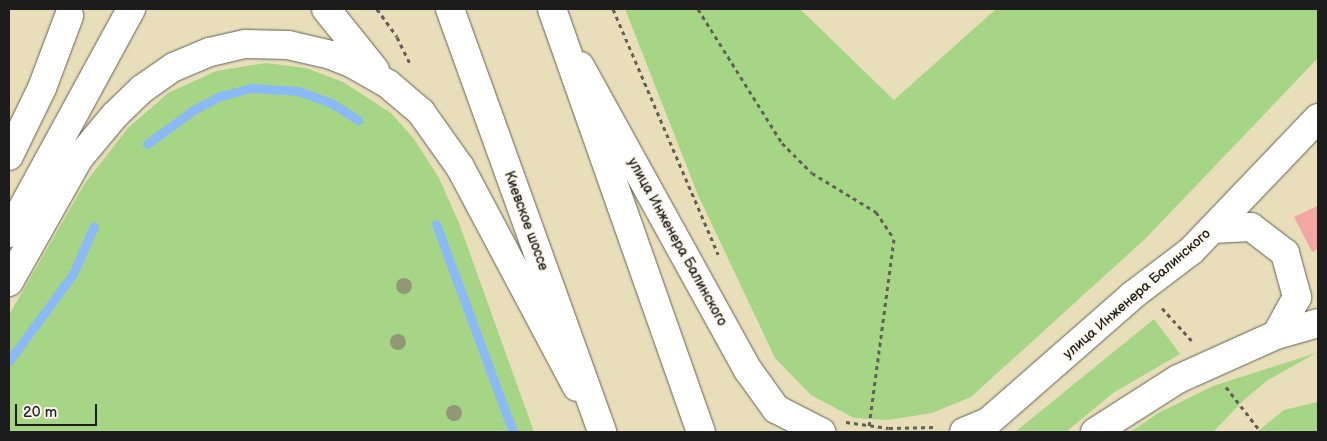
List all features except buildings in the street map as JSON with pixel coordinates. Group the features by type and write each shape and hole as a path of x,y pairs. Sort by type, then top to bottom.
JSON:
{"main road":[{"path":"9,233 131,9"},
{"path":"326,9 344,35 388,84 421,112 460,167 601,432"},
{"name":"Киевское шоссе","path":"450,9 601,432"},
{"path":"9,156 42,88 69,16"},
{"path":"556,18 701,432"},
{"name":"улица Инженера Балинского","path":"556,18 748,370 776,408 831,427"},
{"path":"9,282 90,144 142,89 174,67 193,58 229,47 288,45 331,55 388,84"},
{"name":"улица Инженера Балинского","path":"964,432 988,422 1133,295 1191,251 1318,118"},
{"path":"1212,229 1251,227 1285,253 1297,297 1276,336"},
{"path":"1096,432 1178,379 1276,336 1318,323"}],"path":[{"path":"377,9 397,37 413,72"},
{"path":"613,9 692,199 720,259"},
{"path":"698,9 782,143 812,173 876,212 894,239 869,426"},
{"path":"831,427 937,426"}],"green space":[{"path":"625,9 800,9 894,100 996,9 1318,9 1318,58 1145,239 971,397 932,413 888,420 854,418 811,395 775,358 698,195"},
{"path":"266,63 306,68 343,82 391,113 414,139 439,178 459,223 534,432 9,432 9,315 85,183 128,128 168,93 216,71"},
{"path":"1154,319 1180,354 1113,393 1066,432 1015,432"},
{"path":"1316,353 1268,380 1245,399 1213,432 1130,432 1160,412 1213,386"},
{"path":"1318,402 1318,432 1257,432 1284,410"}],"waterway":[{"path":"147,144 195,109 221,96 250,88 298,91 333,104 358,120"},
{"path":"436,224 513,432"},
{"path":"9,361 73,274 94,226"}]}
